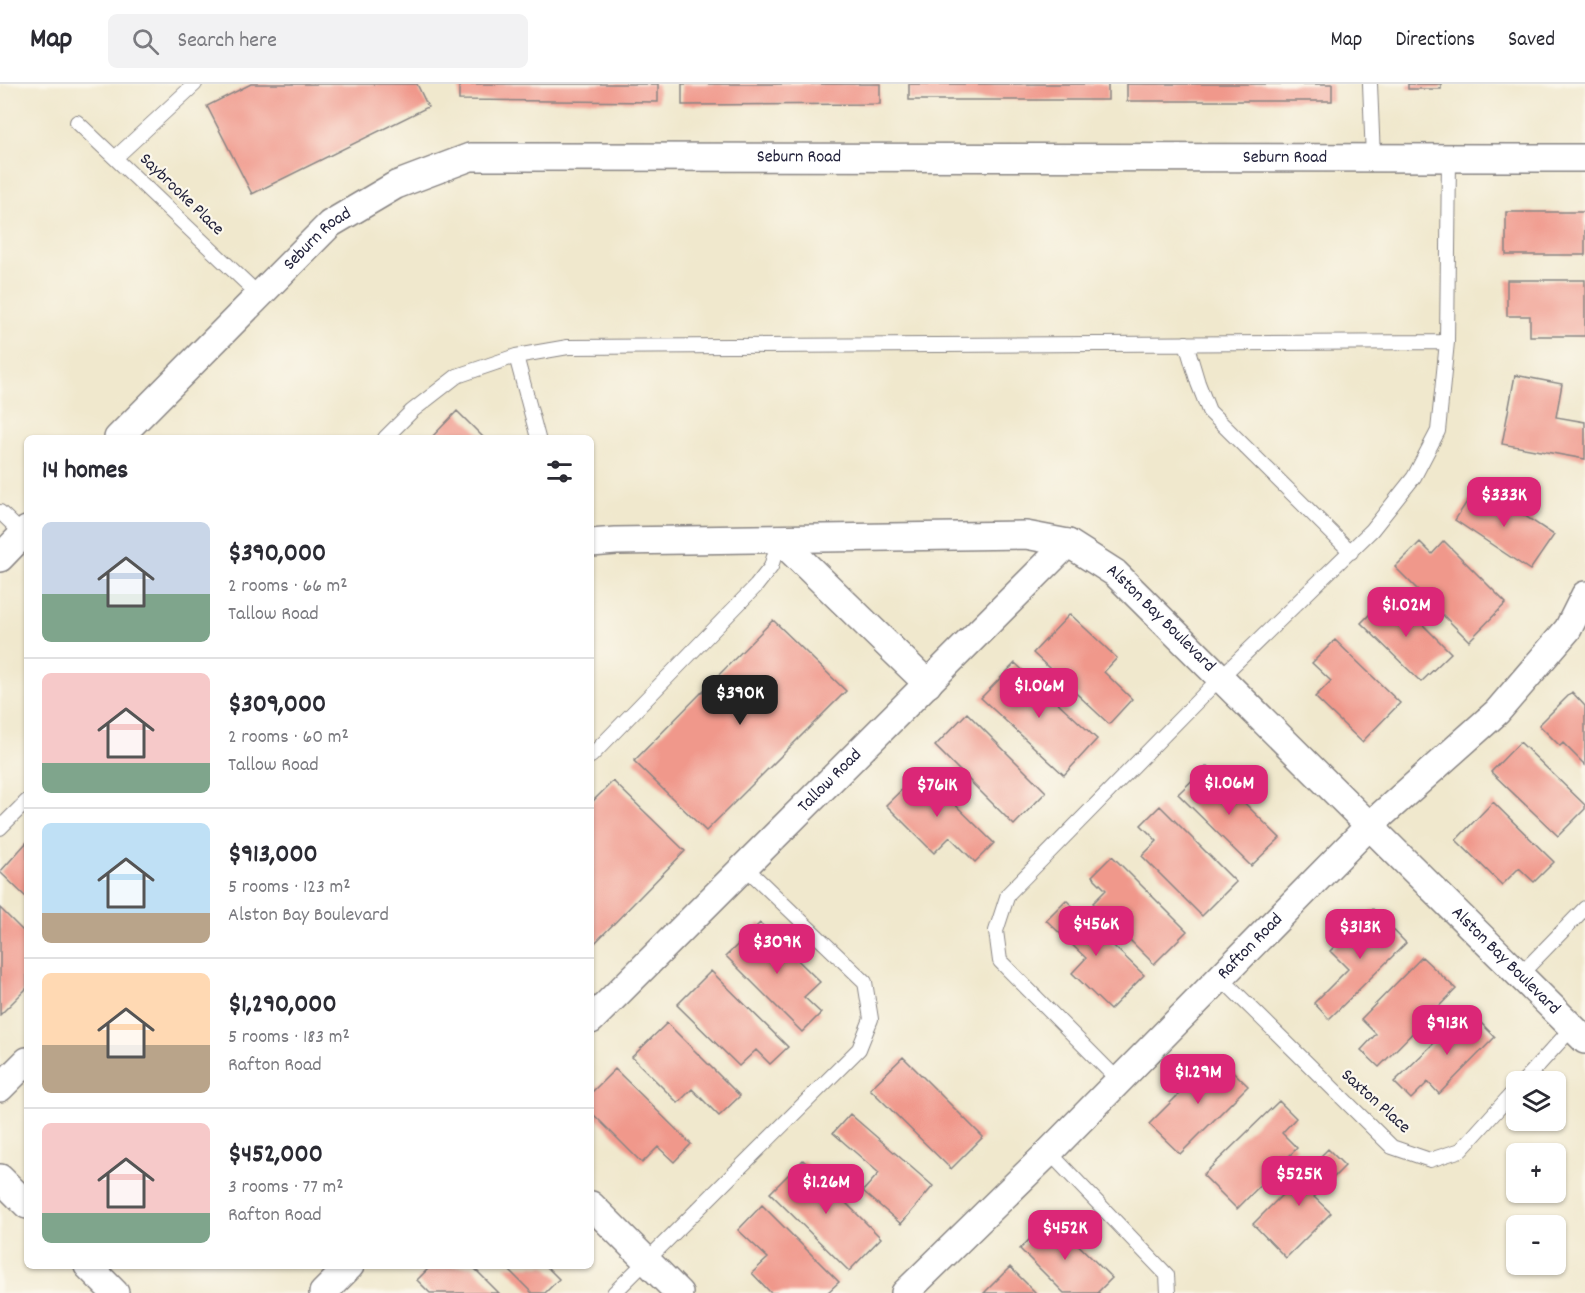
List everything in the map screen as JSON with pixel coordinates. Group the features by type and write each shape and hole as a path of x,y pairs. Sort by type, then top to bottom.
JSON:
{"street":[{"name":"Seburn Road","path":"121,435 330,224 396,185 470,157 1585,158"},
{"path":"0,558 24,533"},
{"name":"Alston Bay Boulevard","path":"594,543 1026,535 1068,543 1115,573 1579,1034"},
{"path":"779,538 928,684"},
{"name":"Tallow Road","path":"594,1017 1068,543"},
{"name":"Rafton Road","path":"905,1293 1049,1152 1370,826 1497,712 1568,629 1585,595"},
{"path":"0,1088 24,1064"},
{"path":"0,1178 24,1202"},
{"path":"594,1209 680,1293"},
{"path":"91,1269 115,1293"},
{"path":"323,1293 347,1269"}],"lane":[{"path":"115,158 195,84"},
{"path":"1370,84 1373,158"},
{"name":"Saybrooke Place","path":"77,122 259,295"},
{"path":"1119,1081 1000,961 996,931 1008,894 1220,678 1351,552 1372,530 1413,477 1438,431 1447,342 1449,158"},
{"path":"388,435 412,411 457,376 516,356 568,347 1447,342"},
{"path":"1186,343 1209,411 1351,552"},
{"path":"516,356 537,435"},
{"path":"0,512 24,531"},
{"path":"594,753 756,586 771,567 779,538"},
{"path":"0,828 24,804"},
{"path":"614,1293 859,1049 871,1019 865,982 745,867"},
{"path":"1520,975 1585,908"},
{"name":"Saxton Place","path":"1221,978 1392,1147 1430,1160 1461,1150 1506,1100"},
{"path":"1536,1071 1579,1034"},
{"path":"1049,1152 1167,1275 1168,1293"}],"building":[{"path":"251,84 417,84 428,107 252,194 207,106"},
{"path":"459,84 658,84 658,102 459,100"},
{"path":"682,84 880,84 880,104 682,105"},
{"path":"909,84 1108,84 1108,100 909,100"},
{"path":"1127,84 1332,84 1332,101 1127,101"},
{"path":"1408,84 1441,84 1441,89 1408,89"},
{"path":"1506,212 1585,212 1585,255 1506,255"},
{"path":"1507,280 1585,280 1585,336 1530,336 1530,316 1507,316"},
{"path":"1515,375 1562,384 1556,417 1585,422 1585,459 1502,444"},
{"path":"457,411 481,435 434,435"},
{"path":"1478,485 1554,535 1530,570 1455,520"},
{"path":"1444,541 1506,603 1469,641 1395,567 1420,542 1432,554"},
{"path":"1391,593 1451,653 1421,682 1361,623"},
{"path":"1070,614 1117,658 1104,672 1132,699 1109,724 1033,653"},
{"path":"773,620 846,691 706,831 634,761"},
{"path":"1335,640 1400,703 1362,742 1315,697 1331,681 1312,663"},
{"path":"1015,663 1097,739 1064,775 981,698"},
{"path":"1572,692 1585,706 1585,765 1563,743 1560,746 1539,725"},
{"path":"967,713 1046,792 1014,825 935,746"},
{"path":"1520,742 1585,805 1585,809 1558,836 1491,772"},
{"path":"1207,766 1280,838 1251,866 1178,794"},
{"path":"921,771 994,843 975,862 950,837 934,853 886,805"},
{"path":"613,781 685,851 594,944 594,800"},
{"path":"1493,802 1554,862 1534,882 1519,868 1502,885 1456,840"},
{"path":"1160,806 1236,882 1202,916 1142,856 1157,841 1141,825"},
{"path":"24,845 24,895 0,872"},
{"path":"1112,856 1187,931 1154,964 1093,903 1106,890 1092,876"},
{"path":"1066,900 1144,975 1110,1010 1072,973 1086,958 1046,920"},
{"path":"0,908 24,932 24,991 0,1015"},
{"path":"1373,909 1406,943 1329,1019 1314,1003 1348,969 1330,951"},
{"path":"760,923 820,982 804,997 821,1013 802,1032 726,956"},
{"path":"1422,957 1456,989 1379,1067 1361,1050 1376,1034 1361,1019"},
{"path":"711,971 788,1047 770,1064 756,1050 739,1066 677,1005"},
{"path":"1468,1010 1495,1037 1439,1094 1428,1082 1411,1099 1394,1082"},
{"path":"667,1023 740,1096 719,1116 692,1089 678,1103 632,1057"},
{"path":"1217,1056 1248,1086 1180,1154 1149,1124"},
{"path":"903,1057 983,1137 951,1169 870,1089"},
{"path":"615,1069 691,1144 674,1162 658,1147 642,1163 594,1115 594,1090"},
{"path":"1279,1101 1296,1118 1282,1133 1297,1148 1237,1209 1203,1175"},
{"path":"850,1114 933,1186 901,1224 863,1191 879,1173 833,1133"},
{"path":"1328,1149 1345,1166 1314,1197 1331,1213 1286,1258 1253,1224"},
{"path":"803,1160 881,1238 849,1271 770,1193"},
{"path":"762,1205 839,1282 827,1293 771,1293 752,1273 768,1258 738,1230"},
{"path":"1051,1218 1112,1278 1099,1293 1064,1293 1020,1249"},
{"path":"1010,1267 1036,1293 984,1293"},
{"path":"428,1269 475,1269 499,1293 430,1293 417,1280"},
{"path":"508,1269 549,1269 559,1279 545,1293 532,1293"}]}
